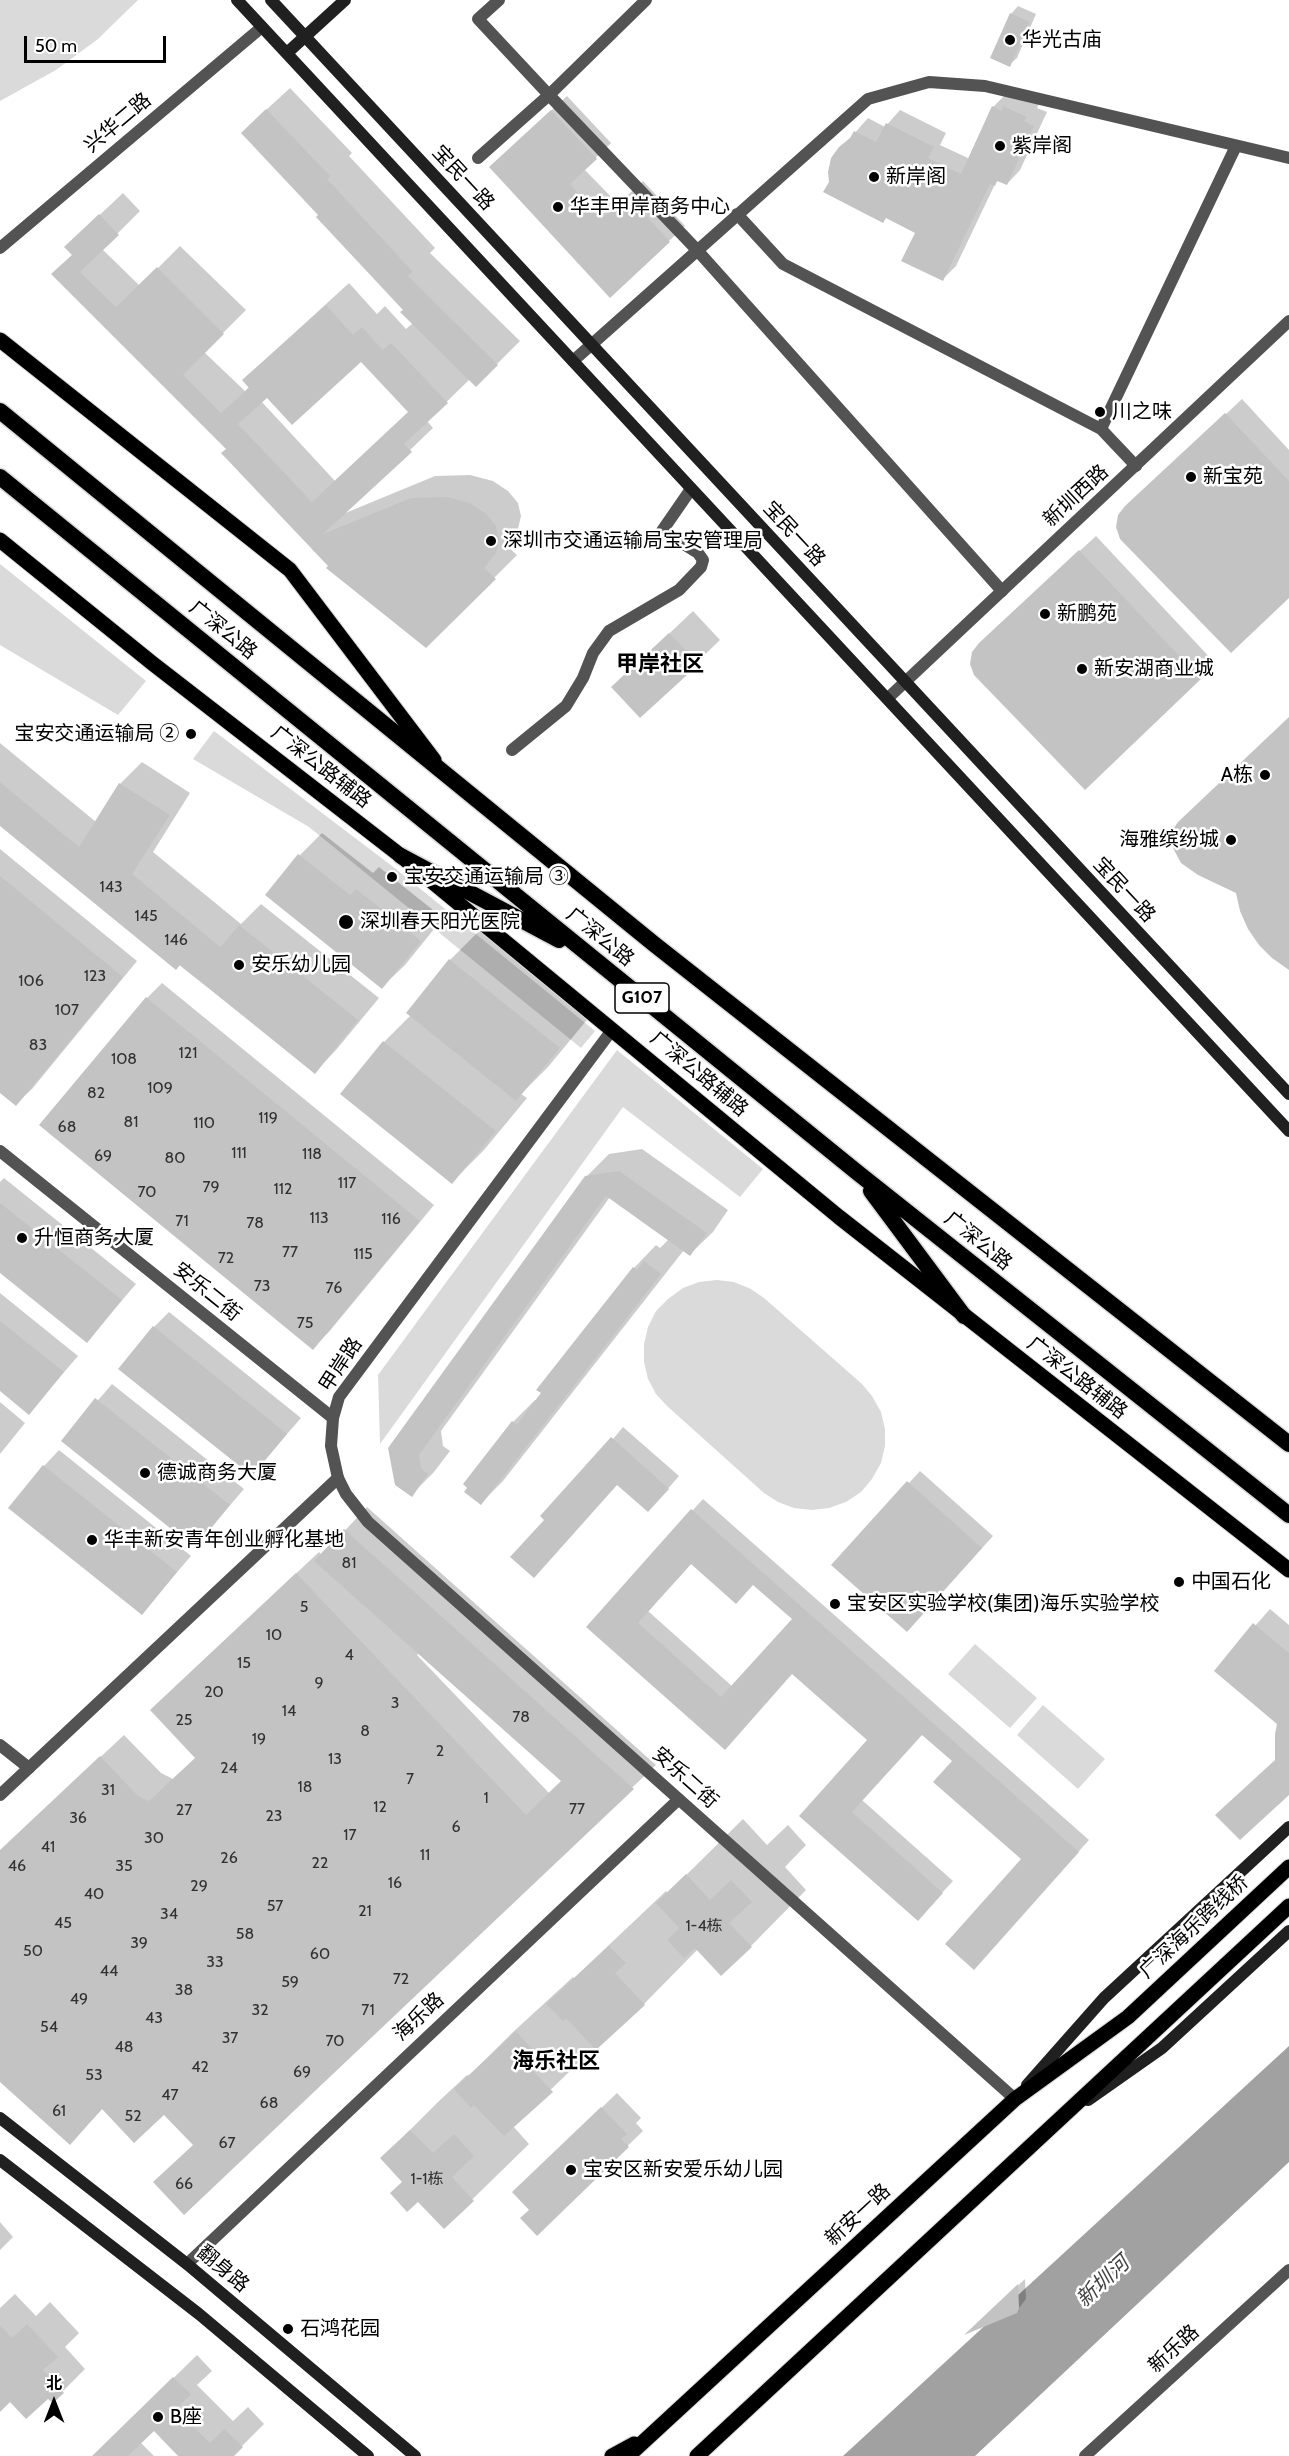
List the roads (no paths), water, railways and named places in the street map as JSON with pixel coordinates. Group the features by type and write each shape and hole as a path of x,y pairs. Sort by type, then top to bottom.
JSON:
{"highway":[{"name":"广深公路","path":"0,411 443,772 886,1127 1289,1444"},
{"name":"广深公路","path":"0,477 858,1173 1289,1515"},
{"path":"401,856 594,959"},
{"path":"858,1173 964,1316"}],"main road":[{"path":"237,0 1289,1131"},
{"name":"宝民一路","path":"271,0 1289,1094"},
{"path":"287,53 345,0"},
{"path":"0,340 290,570 443,772"},
{"name":"广深公路辅路","path":"0,540 152,663 401,856 839,1217 1289,1570"},
{"path":"1015,2099 1104,1998 1289,1827"},
{"name":"广深海乐跨线桥","path":"1128,2017 1289,1868"},
{"path":"697,2456 1289,1906"},
{"path":"1051,2127 1162,2048 1289,1931"},
{"name":"新安一路","path":"628,2456 1015,2099 1128,2017"},
{"name":"翻身路","path":"0,2118 187,2264 415,2456"},
{"path":"0,2160 199,2314 368,2456"},
{"path":"612,2456 652,2433"}],"street":[{"path":"499,0 478,19 697,250 1002,591"},
{"path":"478,158 549,95 646,0"},
{"name":"兴华二路","path":"0,248 262,27"},
{"path":"573,361 868,99 929,82 985,86 1289,158"},
{"path":"1101,429 1236,146"},
{"path":"737,214 783,264 1101,429 1136,466"},
{"name":"新圳西路","path":"888,698 1289,321"},
{"path":"512,750 566,706 583,678 593,654 609,631 679,590 701,567 703,560 698,553 662,531 691,489"},
{"name":"甲岸路","path":"338,1479 331,1446 333,1418 339,1397 612,1030"},
{"name":"安乐二街","path":"0,1151 333,1418"},
{"path":"0,1795 338,1479"},
{"name":"安乐二街","path":"338,1479 345,1494 368,1521 1015,2099"},
{"path":"0,1745 29,1768"},
{"name":"海乐路","path":"187,2264 679,1799"},
{"name":"新乐路","path":"1085,2456 1289,2270"}],"water":[{"name":"新圳河","path":"1289,2046 1289,2162 975,2456 843,2456"}],"place":[{"name":"华光古庙","path":"1010,40"},
{"name":"紫岸阁","path":"1000,146"},
{"name":"新岸阁","path":"874,177"},
{"name":"华丰甲岸商务中心","path":"558,207"},
{"name":"川之味","path":"1100,412"},
{"name":"新宝苑","path":"1191,477"},
{"name":"深圳市交通运输局宝安管理局","path":"491,541"},
{"name":"新鹏苑","path":"1045,614"},
{"name":"新安湖商业城","path":"1082,669"},
{"name":"宝安交通运输局 ②","path":"191,734"},
{"name":"A栋","path":"1265,775"},
{"name":"海雅缤纷城","path":"1231,840"},
{"name":"宝安交通运输局 ③","path":"392,877"},
{"name":"深圳春天阳光医院","path":"346,922"},
{"name":"安乐幼儿园","path":"239,965"},
{"name":"升恒商务大厦","path":"22,1238"},
{"name":"德诚商务大厦","path":"145,1473"},
{"name":"华丰新安青年创业孵化基地","path":"92,1540"},
{"name":"中国石化","path":"1179,1582"},
{"name":"宝安区实验学校(集团)海乐实验学校","path":"835,1604"},
{"name":"宝安区新安爱乐幼儿园","path":"571,2170"},
{"name":"石鸿花园","path":"288,2329"},
{"name":"B座","path":"158,2417"}],"district":[{"name":"甲岸社区","path":"660,665"},
{"name":"海乐社区","path":"556,2062"}]}
